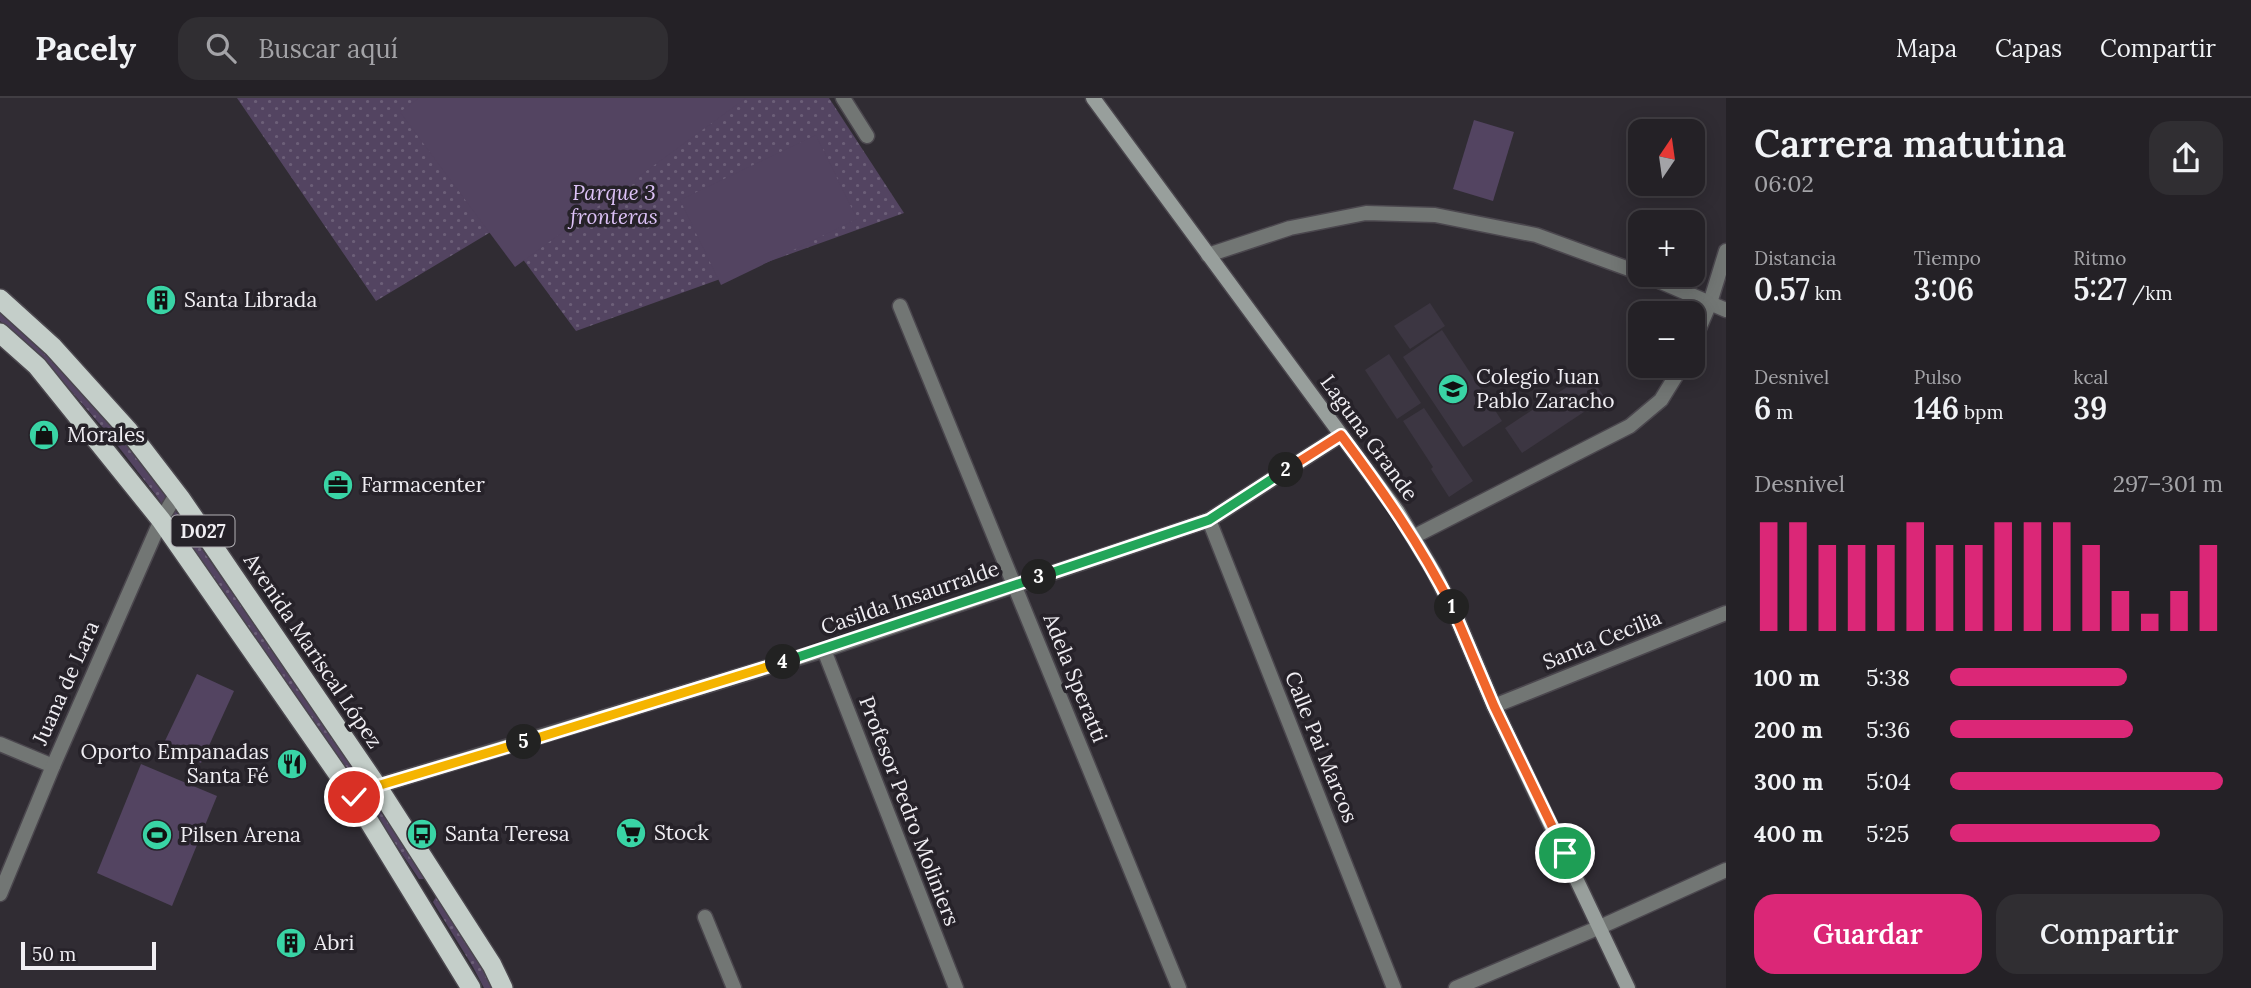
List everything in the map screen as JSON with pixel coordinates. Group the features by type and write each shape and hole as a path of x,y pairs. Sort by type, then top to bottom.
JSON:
{"highway":[{"name":"Avenida Mariscal López","path":"0,299 53,347 128,430 177,493 377,786 492,965 503,988"},
{"name":"D027","path":"0,332 37,366 161,520 354,797 471,988"},
{"path":"415,897 439,883"}],"main road":[{"name":"Laguna Grande","path":"1093,98 1398,512 1456,615 1494,706 1628,988"}],"street":[{"path":"843,98 867,136"},
{"path":"1208,254 1290,228 1366,213 1435,215 1536,235 1628,269"},
{"path":"1705,315 1726,251"},
{"path":"1673,287 1726,310"},
{"name":"Adela Speratti","path":"900,306 1179,988"},
{"path":"1413,537 1630,426 1661,400 1675,378"},
{"name":"Casilda Insaurralde","path":"354,797 377,786 824,650 1209,520 1341,435"},
{"name":"Juana de Lara","path":"0,894 161,520 177,493"},
{"name":"Calle Pai Marcos","path":"1209,520 1394,988"},
{"name":"Santa Cecilia","path":"1494,706 1726,612"},
{"name":"Profesor Pedro Moliniers","path":"824,650 956,988"},
{"path":"0,744 53,766"},
{"path":"1456,988 1726,870"},
{"path":"705,917 734,988"}],"shaded area":[{"name":"Colegio Juan Pablo Zaracho","path":"1430,303 1445,326 1410,349 1394,326"},
{"name":"Colegio Juan Pablo Zaracho","path":"1442,330 1502,421 1463,447 1403,357"},
{"name":"Colegio Juan Pablo Zaracho","path":"1389,354 1421,403 1397,419 1365,370"},
{"name":"Colegio Juan Pablo Zaracho","path":"1588,373 1605,398 1522,453 1505,428"},
{"name":"Colegio Juan Pablo Zaracho","path":"1424,408 1473,481 1449,497 1403,421"}],"green space":[{"name":"Parque 3 fronteras","path":"237,98 829,98 904,213 576,331 499,227 376,301"},
{"path":"419,98 746,98 515,267 400,112"},
{"path":"1474,120 1514,132 1493,201 1453,189"},
{"path":"816,135 857,219 721,285 680,200"},
{"path":"0,311 50,355 117,432 161,490 359,776 359,780 353,780 155,494 111,437 45,361 0,321"},
{"name":"Pilsen Arena","path":"197,674 234,691 201,763 163,745"},
{"name":"Pilsen Arena","path":"141,764 217,796 172,906 97,873"},
{"path":"376,806 424,879 419,879 373,811"},
{"path":"436,897 480,964 492,988 484,988 433,902"}],"place":[{"name":"Santa Librada","path":"161,300"},
{"name":"Colegio Juan Pablo Zaracho","path":"1453,389"},
{"name":"Morales","path":"44,435"},
{"name":"Farmacenter","path":"338,485"},
{"name":"Oporto Empanadas Santa Fé","path":"292,764"},
{"name":"Stock","path":"631,833"},
{"name":"Santa Teresa","path":"422,834"},
{"name":"Pilsen Arena","path":"157,835"},
{"name":"Abri","path":"291,943"}],"route":[{"path":"354,797 377,786 824,650 1209,520 1341,435 1398,512 1434,572 1456,615 1494,706 1565,853"}]}
